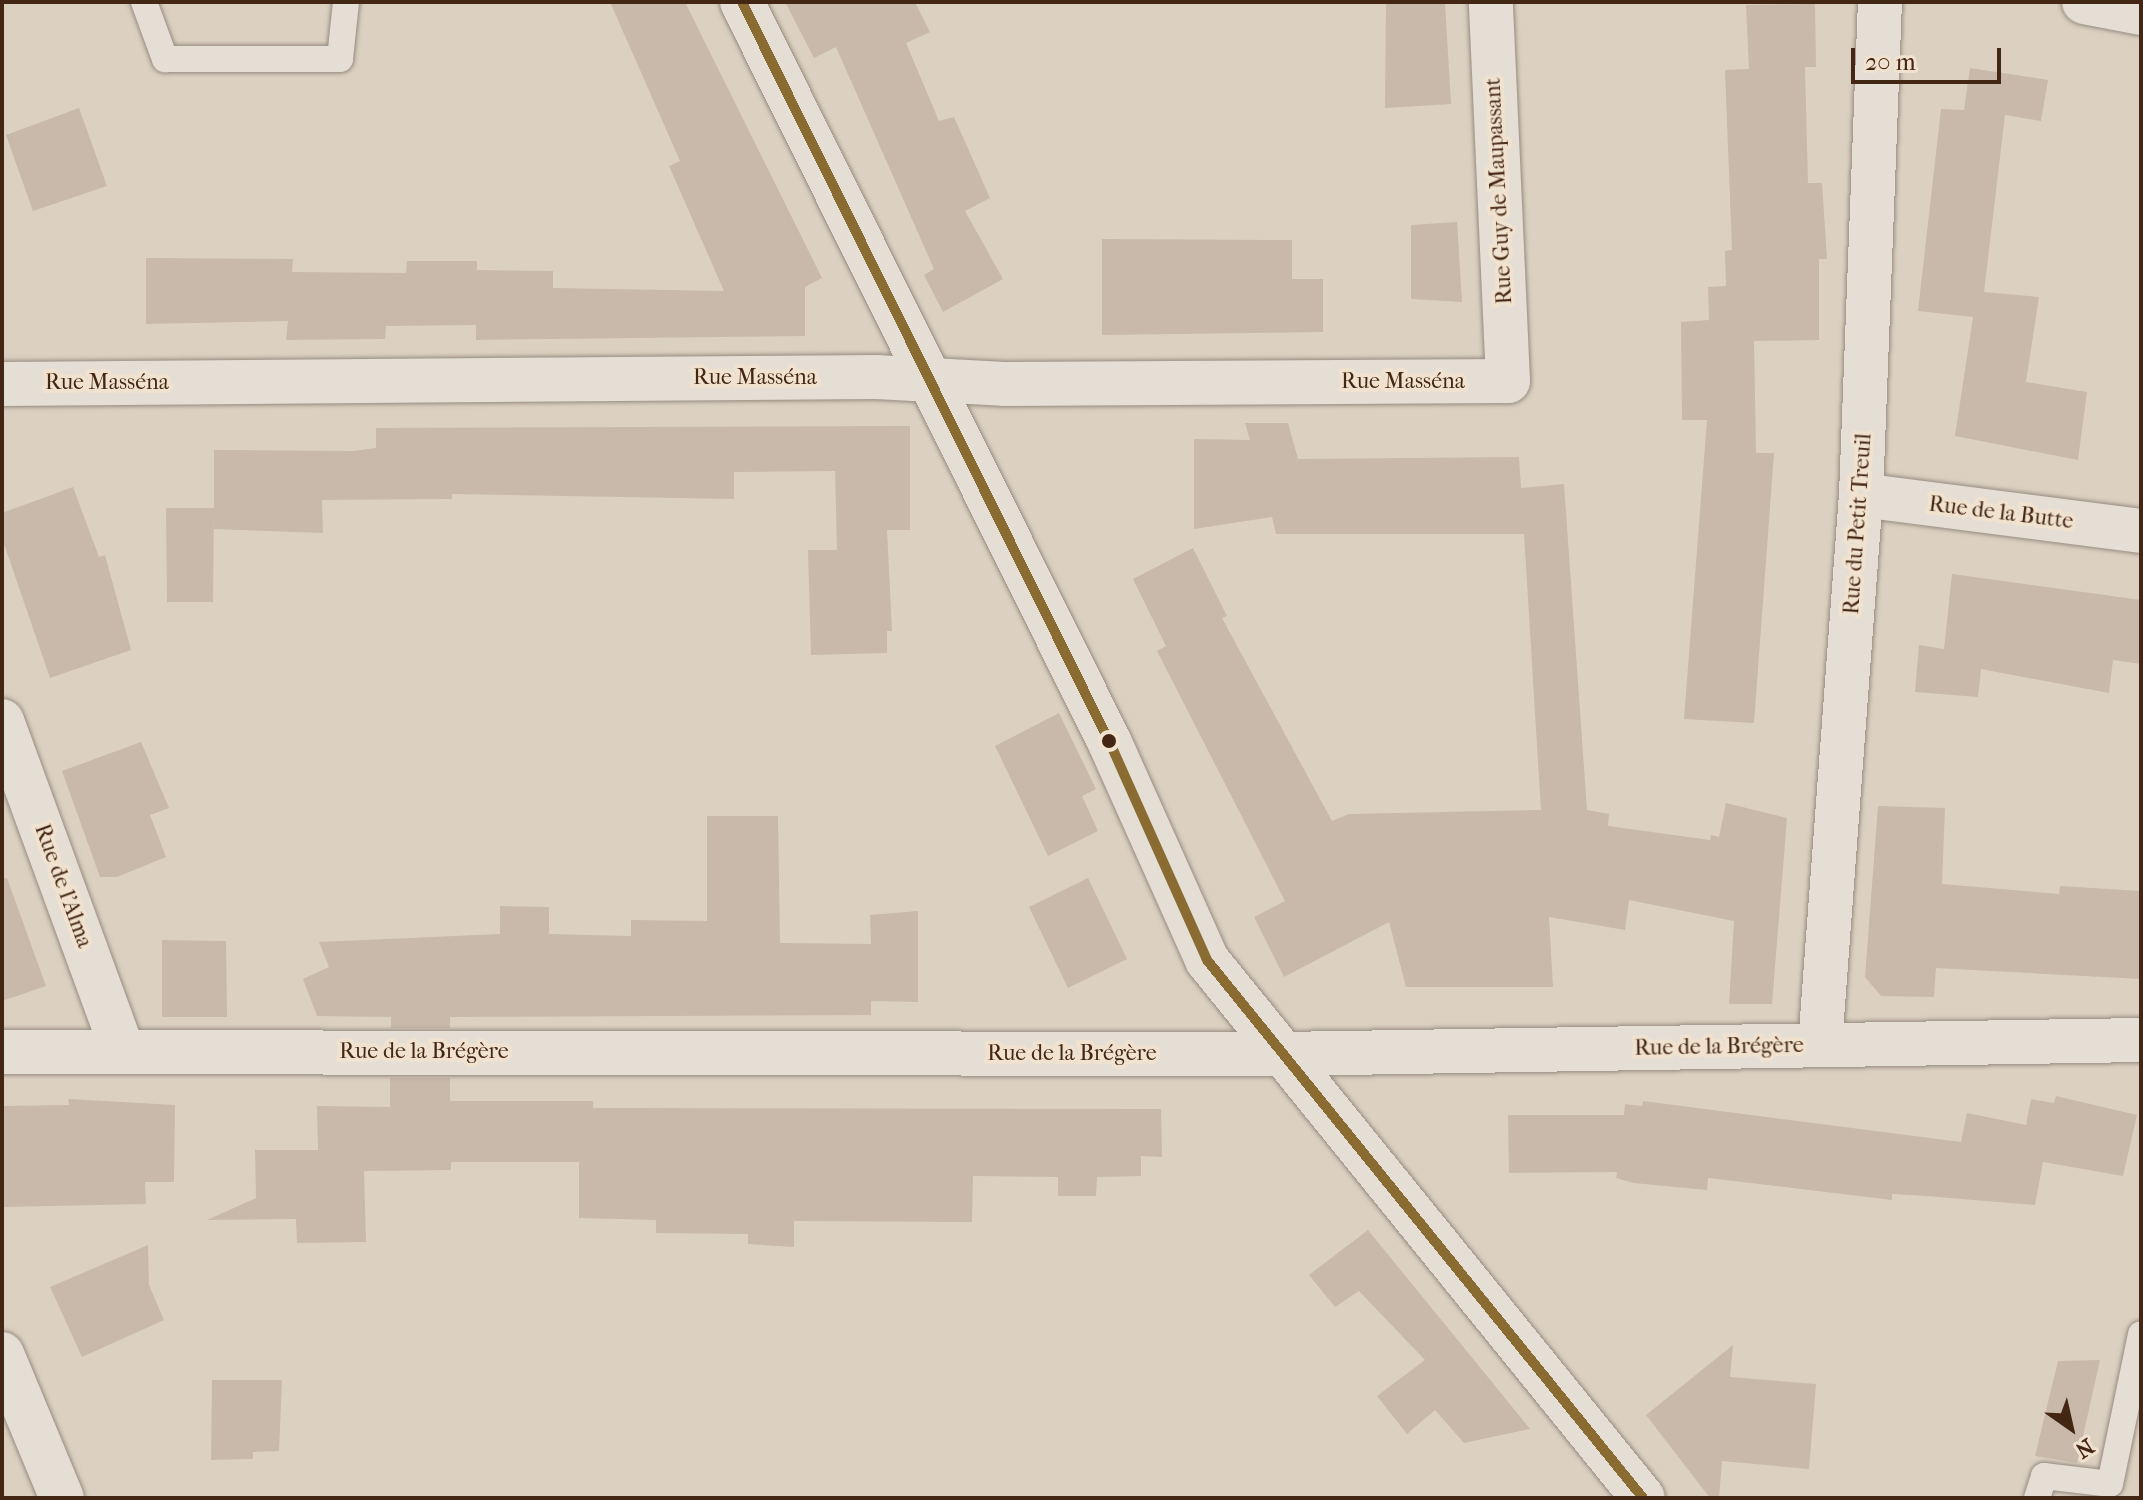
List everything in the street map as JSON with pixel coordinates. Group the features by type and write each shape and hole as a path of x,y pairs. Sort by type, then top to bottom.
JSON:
{"street":[{"path":"742,2 1110,743 1207,960 1280,1054 1643,1498"},
{"name":"Rue Guy de Maupassant","path":"1491,2 1508,381"},
{"name":"Rue du Petit Treuil","path":"1820,1045 1861,495 1880,2"},
{"path":"2084,2 2141,13"},
{"name":"Rue Masséna","path":"2,384 931,378 1005,384 1508,381"},
{"name":"Rue de la Butte","path":"1861,495 2141,531"},
{"name":"Rue de l'Alma","path":"2,721 123,1051"},
{"name":"Rue de la Brégère","path":"2,1052 1280,1054 2141,1040"},
{"path":"2,1354 62,1498"}],"lane":[{"path":"144,2 165,59 340,59 346,2"},
{"path":"2037,1498 2044,1476 2110,1484 2141,1334"}],"building":[{"path":"610,2 685,2 822,278 805,287 805,336 476,340 476,325 386,326 385,339 286,340 288,321 146,324 146,258 293,259 292,272 406,273 407,261 477,261 477,270 553,271 553,288 724,291 669,166 680,161"},
{"path":"785,2 915,2 930,32 906,43 939,121 954,117 990,198 965,211 1003,279 943,312 924,275 934,269 836,47 814,58"},
{"path":"1386,2 1445,2 1451,104 1385,108"},
{"path":"1815,4 1816,67 1805,67 1808,183 1822,183 1827,259 1819,259 1819,340 1754,341 1756,453 1774,453 1754,723 1684,719 1707,420 1682,420 1681,322 1709,320 1708,287 1726,286 1725,251 1732,250 1725,70 1749,69 1746,5"},
{"path":"1970,68 2048,80 2041,121 2005,115 1984,292 2039,297 2026,382 2087,392 2078,460 1955,436 1973,317 1918,311 1941,109 1964,110"},
{"path":"79,108 107,186 33,211 6,135"},
{"path":"1457,222 1462,302 1411,299 1411,225"},
{"path":"1102,239 1292,240 1292,279 1323,279 1323,332 1102,335"},
{"path":"1245,423 1288,423 1298,459 1519,457 1521,488 1564,484 1587,810 1609,814 1608,826 1710,840 1711,835 1719,837 1726,803 1787,818 1772,1004 1729,1004 1734,921 1629,900 1625,930 1549,917 1553,987 1406,987 1389,922 1284,977 1254,917 1285,901 1157,651 1166,646 1133,579 1193,548 1227,616 1222,618 1332,821 1349,814 1541,810 1524,534 1276,534 1272,517 1194,529 1194,439 1250,440"},
{"path":"910,426 910,530 887,530 892,631 887,631 887,653 811,655 808,550 837,550 835,471 734,472 734,499 452,494 452,499 322,500 323,533 214,529 214,450 353,451 376,448 376,428"},
{"path":"73,487 99,557 105,555 131,650 50,678 2,538 2,513"},
{"path":"166,508 214,508 213,602 167,602"},
{"path":"1952,574 2141,600 2141,664 2113,660 2109,693 1981,669 1978,697 1915,692 1919,645 1944,649"},
{"path":"1059,713 1096,789 1082,796 1098,831 1048,856 995,746"},
{"path":"141,742 169,808 150,815 166,857 117,877 100,877 62,771"},
{"path":"1878,806 1945,808 1942,884 2059,894 2060,886 2141,891 2140,979 1936,968 1934,997 1881,996 1865,977"},
{"path":"707,816 778,816 780,943 871,944 870,915 918,911 918,1002 871,1001 871,1015 450,1017 450,1028 391,1028 391,1017 317,1016 303,979 329,967 319,942 500,934 500,906 549,907 549,934 631,936 631,920 707,921"},
{"path":"7,878 46,986 2,1001 2,879"},
{"path":"1088,878 1127,959 1068,988 1029,907"},
{"path":"162,940 226,941 227,1017 162,1017"},
{"path":"390,1078 450,1078 450,1101 593,1101 593,1108 1161,1109 1162,1157 1141,1156 1141,1176 1097,1177 1096,1196 1058,1196 1058,1177 973,1176 972,1222 794,1221 794,1247 748,1244 748,1234 656,1233 656,1220 579,1218 579,1162 451,1162 451,1170 364,1171 366,1242 297,1243 296,1219 207,1220 256,1198 255,1150 318,1150 317,1106 390,1107"},
{"path":"2056,1096 2137,1115 2123,1176 2043,1162 2035,1205 1892,1194 1892,1200 1708,1178 1707,1190 1634,1183 1616,1178 1617,1172 1509,1173 1508,1115 1624,1115 1625,1104 1642,1106 1643,1101 1961,1142 1967,1113 2026,1125 2031,1099 2054,1103"},
{"path":"68,1099 175,1105 174,1182 145,1182 146,1204 2,1207 2,1106 69,1105"},
{"path":"1368,1230 1530,1429 1464,1443 1435,1410 1407,1434 1377,1396 1425,1360 1359,1291 1335,1307 1309,1275"},
{"path":"148,1245 149,1285 164,1320 82,1357 50,1287"},
{"path":"1733,1345 1730,1377 1816,1384 1809,1469 1722,1461 1719,1498 1710,1498 1646,1415"},
{"path":"2100,1360 2077,1463 2035,1456 2058,1361"},
{"path":"212,1380 282,1380 279,1451 253,1452 253,1459 211,1460"}],"transit line":[{"path":"742,2 1110,743 1207,960 1643,1498"}]}
